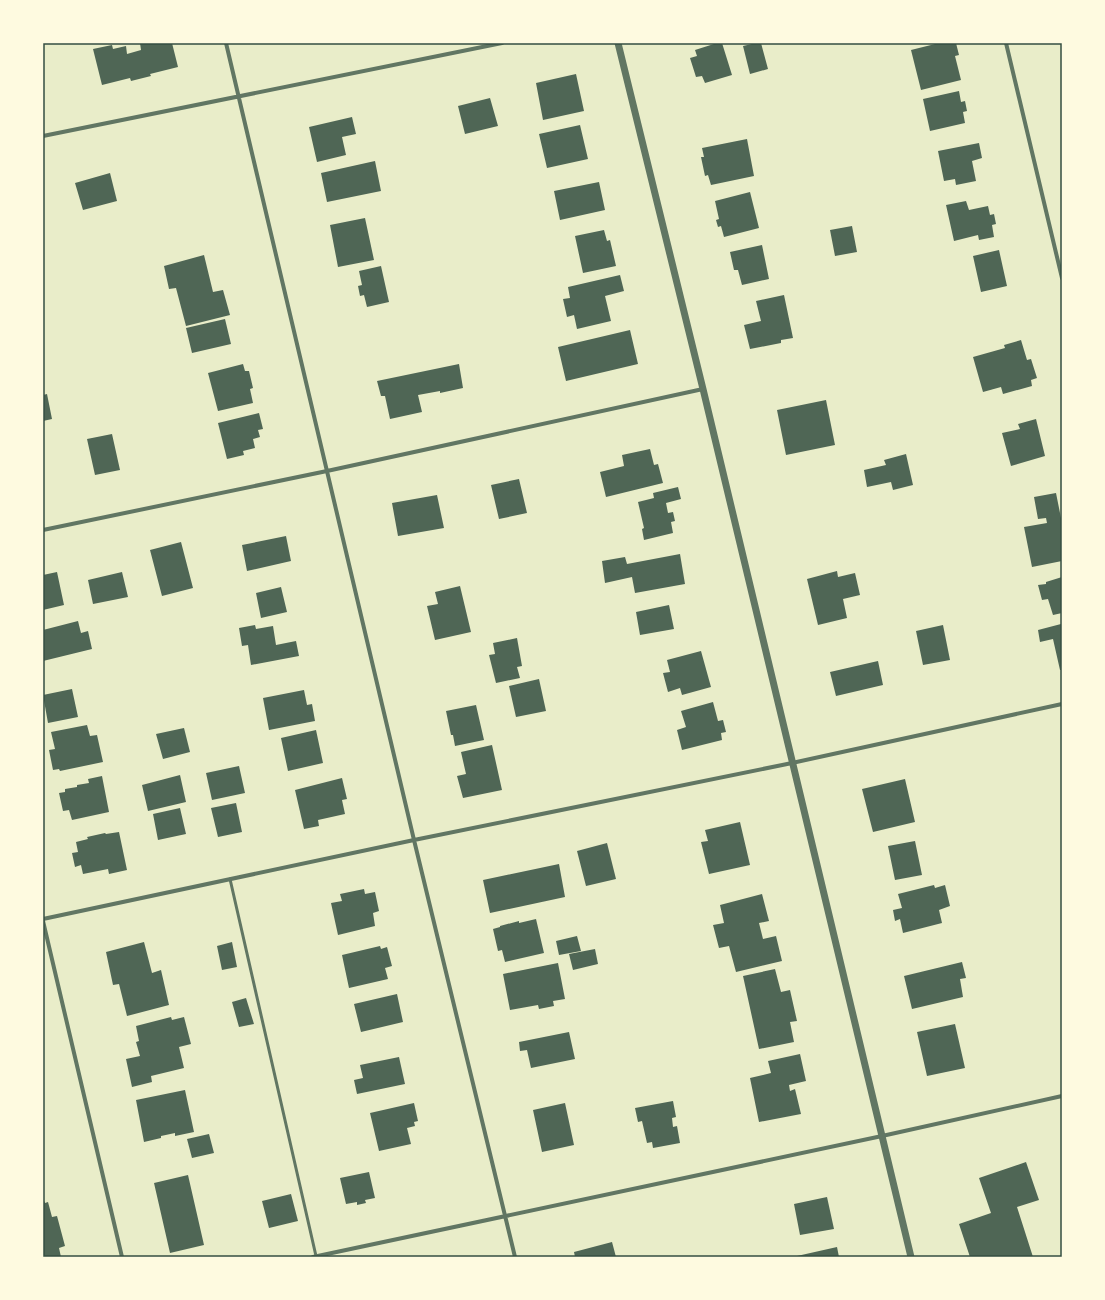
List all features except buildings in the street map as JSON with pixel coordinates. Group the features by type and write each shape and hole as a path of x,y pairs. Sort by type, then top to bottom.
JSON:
{"street":[{"path":"226,43 414,840 515,1257"},
{"path":"43,136 502,43"},
{"path":"618,43 703,389 911,1257"},
{"path":"1006,43 1062,278"},
{"path":"43,530 327,471 703,389"},
{"path":"122,1257 43,920 414,840 792,763 1062,704"},
{"path":"314,1257 882,1136 1062,1096"}],"lane":[{"path":"230,879 314,1257"}]}
